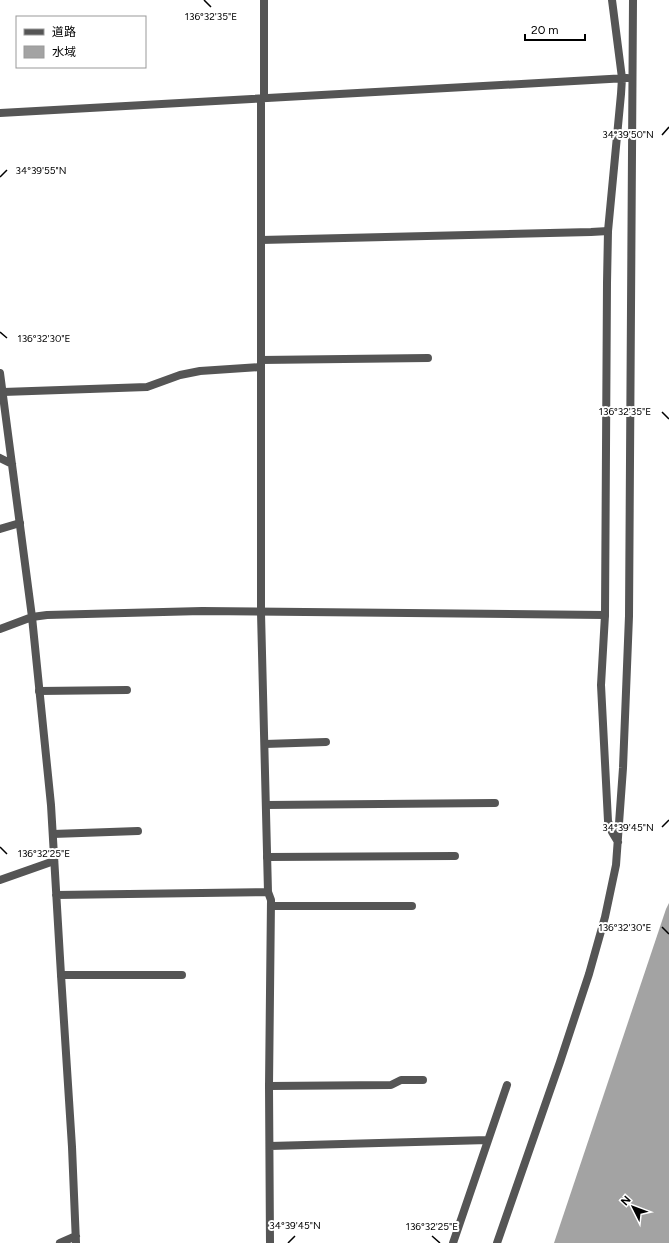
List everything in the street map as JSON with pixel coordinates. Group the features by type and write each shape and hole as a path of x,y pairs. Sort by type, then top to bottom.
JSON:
{"street":[{"path":"264,0 261,240 261,613 268,892 271,900 269,1086 270,1243"},
{"path":"612,0 622,78 608,231 605,615 601,685 608,821 618,842"},
{"path":"497,1243 589,974 605,917 616,864 623,768 629,616 633,0"},
{"path":"0,113 632,78"},
{"path":"261,240 608,231"},
{"path":"3,392 147,387 180,375 200,371 261,364 428,358"},
{"path":"0,373 32,617 50,797 72,1147 76,1240 60,1243"},
{"path":"0,458 12,464"},
{"path":"0,529 20,523"},
{"path":"0,629 32,617 47,615 178,612 605,615"},
{"path":"39,692 127,690"},
{"path":"264,744 326,742"},
{"path":"266,804 495,803"},
{"path":"52,834 138,831"},
{"path":"267,857 456,856"},
{"path":"0,880 54,861"},
{"path":"56,895 268,892"},
{"path":"271,906 412,906"},
{"path":"61,975 182,975"},
{"path":"269,1086 391,1085 401,1080 423,1080"},
{"path":"453,1243 507,1085"},
{"path":"270,1146 488,1140"}],"water":[{"path":"669,903 669,1243 554,1243 666,909"}]}
